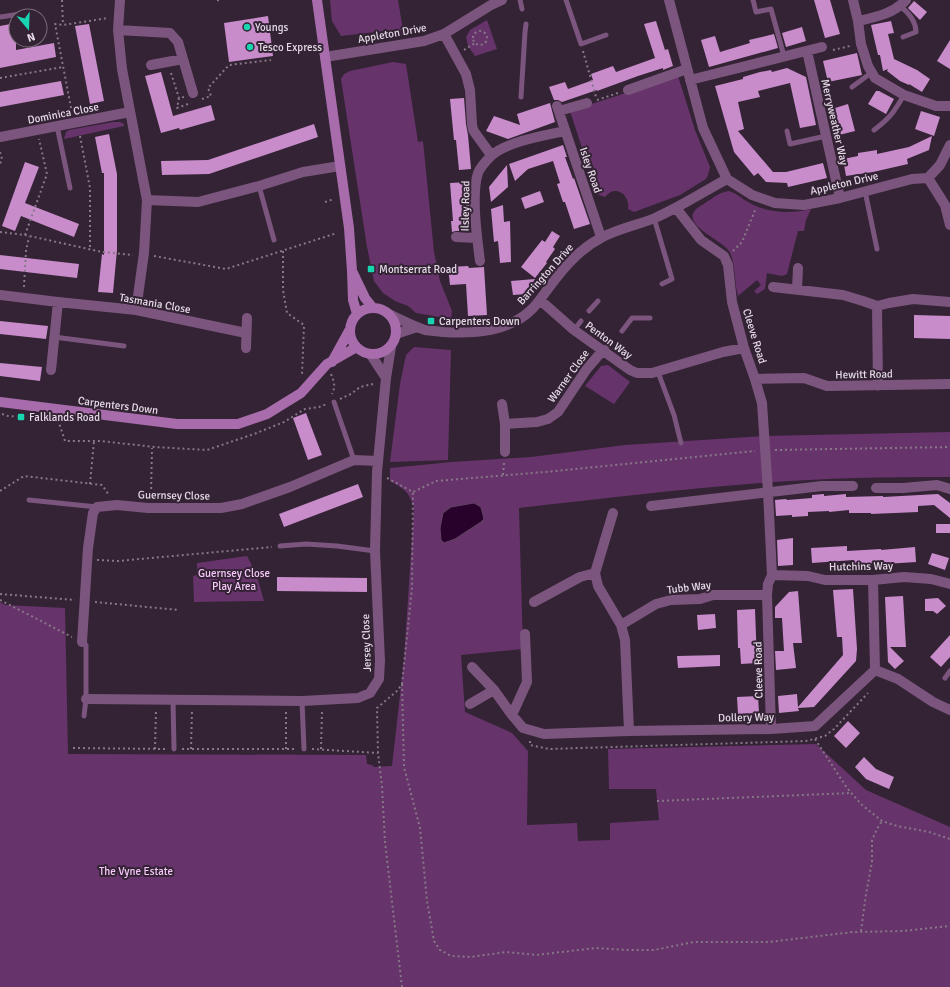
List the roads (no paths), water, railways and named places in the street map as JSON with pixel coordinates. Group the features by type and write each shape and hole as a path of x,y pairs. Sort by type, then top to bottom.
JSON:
{"street":[{"path":"120,0 118,30 122,69 147,200 144,253 136,310"},
{"path":"317,0 349,228 353,300 357,314"},
{"name":"Appleton Drive","path":"325,57 424,41 444,34 491,5 502,0"},
{"path":"669,0 703,128 727,179"},
{"path":"853,0 861,44 871,73 875,78 904,95 936,106 950,106"},
{"path":"858,22 880,16 894,10 903,3"},
{"path":"118,30 170,33 178,42 193,93"},
{"path":"444,34 466,74 470,90 473,130 492,155"},
{"path":"690,80 822,47"},
{"name":"Merryweather Way","path":"807,51 840,198"},
{"path":"151,65 183,58"},
{"path":"628,90 687,69"},
{"name":"Isley Road","path":"587,103 558,109 601,237"},
{"name":"Dominica Close","path":"0,137 130,112"},
{"name":"Ilsley Road","path":"480,261 477,238 475,191 478,172 492,155 504,148 529,139 565,131"},
{"path":"950,144 940,165 928,178 945,205 950,225"},
{"path":"147,200 198,202 303,172 340,166"},
{"name":"Appleton Drive","path":"727,179 752,195 760,198 775,203 804,205 840,198 912,179 928,178"},
{"name":"Barrington Drive","path":"389,314 427,330 454,333 494,330 509,325 523,317 533,308 555,279 579,254 601,237 654,218 676,208 727,179"},
{"name":"Cleeve Road","path":"676,208 701,240 724,256 728,265 732,302 744,348 762,403 772,575 768,584 767,595 771,728"},
{"name":"Ilsley Road","path":"456,237 477,238"},
{"path":"797,290 798,268"},
{"path":"352,272 365,298 373,308"},
{"path":"773,287 844,295 877,306 912,299 950,302"},
{"name":"Tasmania Close","path":"0,295 136,310 246,333"},
{"name":"Penton Way","path":"540,300 574,330 630,370 644,373 658,372 723,352 744,348"},
{"path":"51,370 58,302"},
{"path":"877,306 878,386"},
{"path":"373,308 381,309 389,314 394,321 396,334 391,347 377,355 363,353 356,348 351,341 349,331 350,323 357,314 364,309 373,308"},
{"path":"246,348 247,318"},
{"path":"396,334 417,327"},
{"path":"329,363 349,331"},
{"name":"Jersey Close","path":"86,699 302,701 358,698 370,693 379,679 380,661 375,551 377,472 386,378 391,347"},
{"path":"329,363 356,348"},
{"name":"Warner Close","path":"505,424 537,422 558,412 586,370 603,350"},
{"path":"371,355 386,378"},
{"name":"Carpenters Down","path":"0,402 177,424 238,424 267,414 301,393 329,363"},
{"name":"Hewitt Road","path":"755,379 804,378 827,386 950,384"},
{"path":"502,404 505,424 505,452"},
{"name":"Guernsey Close","path":"97,507 117,505 148,508 221,508 242,504 262,497 354,460 378,461"},
{"path":"876,488 903,488 938,485 950,489"},
{"path":"651,506 822,486 853,486"},
{"path":"84,643 88,560 93,513 97,507"},
{"path":"613,513 595,573 598,586 621,625 626,640 629,731"},
{"path":"534,602 580,577 595,573"},
{"name":"Hutchins Way","path":"772,575 808,576 825,580 873,580 904,577 931,579 950,584"},
{"path":"873,580 875,670 898,679 933,702 950,710"},
{"name":"Tubb Way","path":"621,625 656,604 671,600 700,599 712,595 767,595"},
{"path":"512,715 527,682 526,634"},
{"name":"Dollery Way","path":"472,667 494,690 523,728 544,734 816,726 875,670"},
{"path":"470,704 494,690"}],"lane":[{"path":"520,0 522,9"},
{"path":"566,0 581,44 606,35"},
{"path":"753,0 756,12 771,9 784,56"},
{"path":"903,3 916,25 916,32 903,38"},
{"path":"521,97 526,24"},
{"path":"852,88 871,73"},
{"path":"874,130 885,122 894,112 904,95"},
{"path":"57,126 70,188"},
{"path":"788,132 790,144 826,136"},
{"path":"258,186 274,240"},
{"path":"865,191 877,249"},
{"path":"654,218 672,279 662,284"},
{"path":"589,311 598,301"},
{"path":"622,331 632,318 650,318"},
{"path":"574,330 581,321"},
{"path":"54,337 124,346"},
{"path":"603,350 611,342"},
{"path":"658,372 674,415 681,443"},
{"path":"332,401 354,460"},
{"path":"29,500 97,507"},
{"path":"280,546 306,544 375,551"},
{"path":"84,643 86,699 84,716"},
{"path":"945,678 950,671"},
{"path":"174,700 174,749"},
{"path":"302,701 304,749"}],"place":[{"name":"Youngs","path":"247,27"},
{"name":"Tesco Express","path":"250,47"},
{"name":"Montserrat Road","path":"371,269"},
{"name":"Carpenters Down","path":"431,321"},
{"name":"Falklands Road","path":"21,417"}],"park label":[{"name":"Guernsey Close Play Area","path":"234,579"},
{"name":"The Vyne Estate","path":"136,871"}]}
